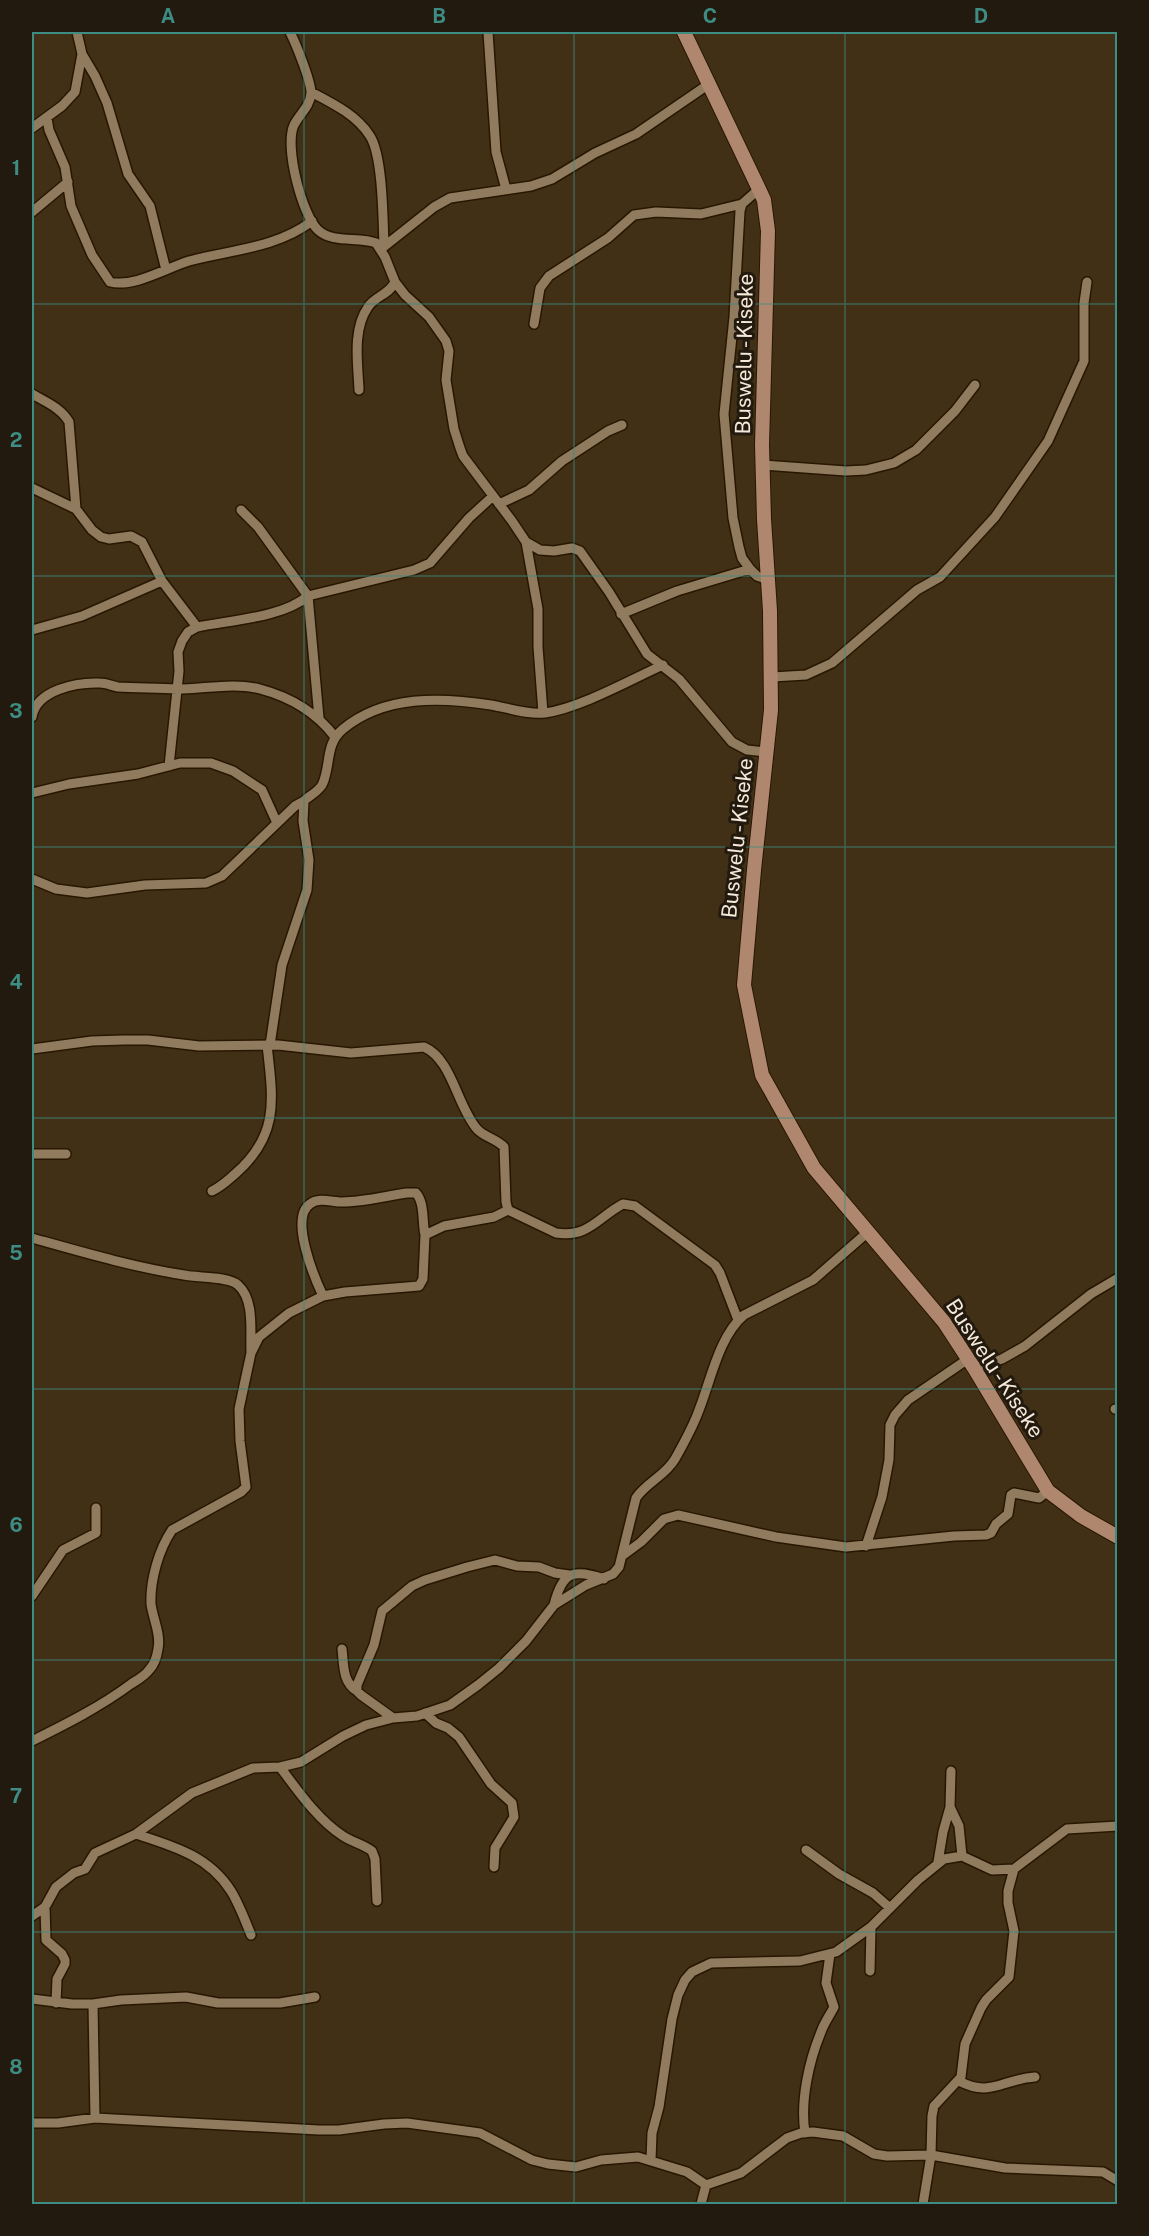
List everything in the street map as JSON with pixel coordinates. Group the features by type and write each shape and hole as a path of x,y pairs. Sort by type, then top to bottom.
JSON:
{"main road":[{"name":"Buswelu - Kiseke","path":"684,32 764,200 768,231 763,465 772,676 767,752 744,985 762,1076 814,1168 944,1322 1048,1491 1082,1516 1118,1537"}],"street":[{"path":"77,32 82,54 107,103 128,174 150,206 166,270"},
{"path":"292,32 311,92 309,104 294,125 293,170 312,221 324,234 343,239 371,241 383,248"},
{"path":"488,32 496,152 506,189"},
{"path":"32,128 62,106 75,92 82,54"},
{"path":"383,248 434,207 450,198 531,186 552,179 595,153 636,134 709,84"},
{"path":"311,92 351,116 372,138 376,150 382,198 383,248 395,282 405,295 429,317 446,341 449,351 446,380 453,429 463,456 526,542 538,609 538,647 543,713"},
{"path":"47,118 49,130 65,167 71,206 92,255 110,282 123,284 186,262 268,242 291,234 312,221"},
{"path":"32,212 68,182"},
{"path":"534,324 540,288 549,276 608,238 634,215 656,212 701,214 742,204 759,189"},
{"path":"742,204 724,414 733,518 742,558 757,576 768,580"},
{"path":"359,390 357,355 362,320 368,306 392,289 395,282"},
{"path":"772,676 806,675 832,663 917,590 940,577 994,517 1048,441 1084,361 1084,303 1087,282"},
{"path":"763,465 846,471 866,470 894,463 916,450 955,411 975,385"},
{"path":"32,394 64,414 69,422 76,509"},
{"path":"500,504 529,490 562,461 608,431 622,425"},
{"path":"32,488 76,509 92,530 101,537 109,539 131,536 142,542 162,581 197,627"},
{"path":"170,766 178,652 188,633 197,627 274,612 302,601 308,596 414,570 430,563 469,518 493,496"},
{"path":"241,510 258,527 308,596 319,718"},
{"path":"526,542 540,550 554,551 572,548 580,552 596,572 647,654 679,679 732,742 747,750 767,752"},
{"path":"621,614 677,591 750,569"},
{"path":"32,630 82,616 162,581"},
{"path":"32,879 56,889 87,893 145,885 206,883 222,876 295,806 322,785 335,737 357,718 372,711 412,701 460,702 543,713 564,708 663,665"},
{"path":"32,717 32,711 40,701 51,693 68,687 101,683 116,687 177,689 244,687 284,697 310,710 335,737"},
{"path":"32,793 69,784 138,774 180,763 211,763 233,771 262,790 277,823"},
{"path":"212,1191 222,1186 248,1164 262,1144 272,1111 268,1045 282,965 308,890 309,860 303,821 304,801"},
{"path":"32,1049 92,1041 124,1040 148,1040 199,1046 268,1045 351,1053 424,1047 433,1051 442,1060 477,1130 504,1147 508,1210"},
{"path":"32,1154 66,1154"},
{"path":"251,1353 259,1337 272,1325 323,1296 419,1286 423,1279 425,1235 420,1197 416,1193 343,1202 316,1201 309,1204 303,1217 304,1239 312,1272 323,1296"},
{"path":"508,1210 562,1234 592,1226 623,1204 635,1206 715,1265 738,1320"},
{"path":"425,1235 444,1226 494,1217 508,1210"},
{"path":"56,2002 57,1979 64,1960 62,1954 46,1940 44,1931 45,1907 52,1890 66,1878 85,1869 95,1853 136,1834 192,1793 253,1768 280,1767 301,1762 343,1736 366,1725 425,1713 450,1705 478,1685 526,1641 554,1605 586,1585 613,1574 619,1566 636,1497 661,1477 675,1458 700,1408 717,1360 738,1320 813,1280 868,1232"},
{"path":"32,1238 161,1272 226,1280 238,1284 250,1309 251,1353 239,1419 246,1487 241,1492 172,1530 167,1537 160,1554 152,1593 159,1649 154,1662 148,1671 118,1693 82,1716 32,1741"},
{"path":"866,1546 882,1497 889,1460 890,1425 908,1400 971,1364 1002,1359 1025,1346 1091,1294 1118,1278"},
{"path":"622,1556 641,1542 664,1519 678,1515 776,1538 846,1547 988,1535 1008,1514 1011,1495 1014,1493 1039,1498 1048,1491"},
{"path":"32,1596 63,1550 96,1533 96,1508"},
{"path":"357,1691 359,1680 374,1645 382,1611 412,1586 425,1580 495,1560 517,1566 539,1567 569,1575"},
{"path":"554,1605 561,1582 569,1575 578,1572 604,1579"},
{"path":"342,1649 348,1682 374,1707 393,1718"},
{"path":"425,1713 436,1723 448,1728 459,1737 491,1784 512,1803 514,1817 495,1848 494,1867"},
{"path":"280,1767 299,1793 333,1829 344,1838 372,1851 375,1859 378,1901"},
{"path":"938,1862 950,1807 951,1771"},
{"path":"950,1807 959,1826 962,1856"},
{"path":"150,1825 155,1840"},
{"path":"651,2160 652,2133 659,2107 668,2042 678,1995 685,1980 699,1967 711,1963 800,1960 830,1954 871,1928 938,1862 950,1857 962,1856 992,1870 1014,1869 1067,1829 1118,1826"},
{"path":"136,1834 193,1854 217,1874 232,1893 251,1935"},
{"path":"806,1850 839,1874 873,1893 890,1908"},
{"path":"923,2205 931,2155 934,2106 959,2081 968,2033 986,2000 1009,1977 1014,1931 1008,1890 1014,1869"},
{"path":"32,1916 45,1907"},
{"path":"870,1971 871,1928"},
{"path":"805,2133 803,2122 806,2091 815,2048 834,2007 826,1983 830,1954"},
{"path":"32,1999 93,2004 121,2000 186,1997 218,2003 280,2003 315,1997"},
{"path":"93,2004 95,2118"},
{"path":"959,2081 968,2086 983,2089 1015,2079 1035,2078"},
{"path":"32,2123 58,2123 95,2118 339,2130 407,2123 480,2133 531,2160 548,2164 576,2167 601,2160 629,2157 651,2160 687,2172 706,2185"},
{"path":"706,2185 741,2174 788,2138 805,2133 832,2133 843,2136 874,2154 904,2157 931,2155 1005,2168 1103,2172 1118,2181"},
{"path":"701,2205 706,2185"}]}
